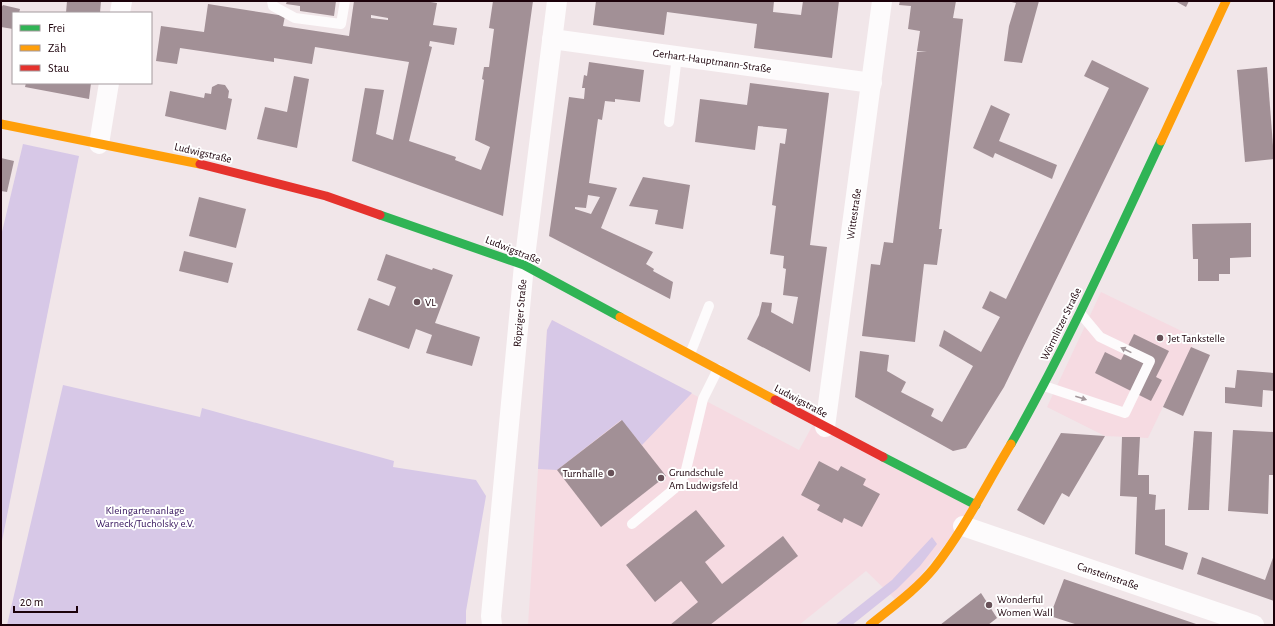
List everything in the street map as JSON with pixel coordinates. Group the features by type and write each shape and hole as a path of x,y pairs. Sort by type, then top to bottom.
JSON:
{"street":[{"path":"120,12 122,1"},
{"name":"Röpziger Straße","path":"492,625 491,616 524,265 557,1"},
{"name":"Wittestraße","path":"825,427 882,1"},
{"name":"Wörmlitzer Straße","path":"870,625 898,603 928,575 954,541 1044,386 1080,313 1226,1"},
{"name":"Gerhart-Hauptmann-Straße","path":"552,39 872,83"},
{"path":"100,144 109,84"},
{"name":"Ludwigstraße","path":"1,124 208,166 326,196 524,265 825,427 976,505"},
{"name":"Cansteinstraße","path":"963,526 1254,625"}],"lane":[{"path":"272,1 273,6 295,18 341,24 345,1"},
{"path":"669,122 677,56"},
{"path":"690,354 709,306"},
{"path":"1044,386 1125,413 1150,361 1100,337 1080,313"},
{"path":"632,524 674,489 685,474 703,399 718,369"}],"shaded area":[{"path":"1101,292 1196,338 1148,438 1105,436 1047,407"},
{"name":"Grundschule Am Ludwigsfeld","path":"552,320 799,450 815,421 976,505 899,603 866,571 799,625 528,625 547,330"}],"green space":[{"path":"23,144 79,156 1,546 1,236"},
{"path":"552,320 692,393 642,445 621,420 557,470 538,469 547,330"},
{"name":"Kleingartenanlage Warneck/Tucholsky e.V.","path":"63,385 200,417 202,408 394,461 393,467 476,480 486,496 466,611 466,625 7,625"},
{"path":"932,537 937,544 920,566 897,589 852,625 835,625 892,580"}],"building":[{"path":"67,1 101,1 100,12 66,12"},
{"path":"287,1 336,1 334,16 300,11 300,6 286,4"},
{"path":"354,1 424,1 437,3 433,25 457,28 454,45 430,41 429,46 432,47 409,141 456,157 455,160 481,170 490,147 475,140 484,80 482,79 484,67 489,67 494,29 489,28 493,1 533,1 503,216 352,161 365,88 384,90 376,134 393,140 409,62 315,47 312,64 274,58 274,62 180,48 177,64 156,61 161,26 204,32 208,4 285,16 283,26 349,36","holes":["371,15 388,18 388,20 371,18"]},
{"path":"596,1 774,1 773,12 801,15 803,1 839,1 832,58 754,48 757,24 667,12 664,35 593,25"},
{"path":"900,1 956,1 953,18 963,19 939,229 942,229 937,265 924,264 915,342 862,336 871,264 880,265 884,242 893,243 917,52 927,52 917,51 920,31 908,29 911,6 899,5"},
{"path":"1007,1 1039,1 1022,63 1004,61 1009,26 1016,3"},
{"path":"1175,1 1189,1 1186,7"},
{"path":"3,5 20,9 19,12 12,12 12,29 1,27 1,8"},
{"path":"1092,60 1149,88 1004,387 966,448 953,451 855,397 860,351 889,355 887,371 906,382 901,392 934,409 931,416 942,422 973,366 939,346 944,330 981,352 1000,317 982,308 990,291 1006,299 1109,88 1084,76"},
{"path":"589,62 644,70 640,102 615,99 615,102 605,101 602,120 598,119 589,183 617,188 601,228 653,252 646,264 654,269 653,271 673,282 670,299 549,236 569,97 584,99 585,88 582,88 584,75 587,76","holes":["588,195 600,197 591,214 575,209 575,207 586,208"]},
{"path":"1267,67 1274,159 1245,162 1237,70"},
{"path":"294,76 309,79 297,148 257,139 265,107 287,112"},
{"path":"750,83 829,93 810,245 827,247 810,372 747,339 759,315 762,302 772,303 771,312 793,324 798,297 783,295 786,269 783,268 784,256 770,254 776,206 772,205 780,143 785,144 787,129 758,126 755,150 695,142 700,99 747,105"},
{"path":"26,84 91,84 89,99 25,87"},
{"path":"218,84 225,85 229,91 228,98 232,99 226,130 165,116 170,91 204,98 205,93 211,94 212,87"},
{"path":"991,105 1010,114 999,141 1057,165 1052,179 995,153 993,158 973,148"},
{"path":"1,158 14,161 7,192 1,191"},
{"path":"643,177 690,185 683,229 655,224 658,210 629,206"},
{"path":"199,197 246,209 236,248 189,236"},
{"path":"1251,223 1251,257 1230,258 1230,274 1219,274 1219,281 1198,281 1198,259 1193,259 1192,224"},
{"path":"184,251 233,263 228,283 179,271"},
{"name":"VL","path":"386,254 432,270 433,268 453,275 435,323 480,337 472,366 426,353 432,335 416,329 409,349 357,330 369,298 389,306 396,287 377,280"},
{"path":"1134,334 1169,351 1156,377 1162,380 1151,401 1095,373 1105,352 1121,360"},
{"path":"1191,347 1210,355 1183,416 1163,407"},
{"path":"1237,370 1274,373 1274,391 1263,390 1262,407 1225,403 1225,387 1235,388"},
{"name":"Turnhalle","path":"622,420 666,476 601,527 557,470"},
{"path":"1233,430 1274,432 1274,475 1269,475 1268,514 1228,511"},
{"path":"1194,431 1212,432 1209,510 1188,510"},
{"path":"1061,433 1105,436 1069,497 1062,493 1044,525 1017,510"},
{"path":"1122,437 1140,437 1138,475 1149,475 1149,494 1156,495 1155,510 1165,509 1165,545 1188,553 1183,570 1135,554 1137,497 1120,496"},
{"path":"819,461 838,471 841,466 866,479 863,485 880,494 862,527 844,518 842,523 817,510 820,505 801,495"},
{"path":"696,510 725,546 705,562 722,584 783,536 798,556 710,625 670,625 698,602 681,581 655,602 626,565"},
{"path":"1274,555 1274,601 1197,574 1202,557 1265,580"},
{"path":"1064,579 1199,625 1078,625 1050,616"},
{"path":"981,593 997,618 988,625 940,625"}],"traffic: fast":[{"path":"1011,444 1032,407 1070,332 1161,141"},
{"path":"380,215 524,265 620,317"},
{"path":"883,457 976,505"}],"traffic: slow":[{"path":"1161,141 1226,1"},
{"path":"1,124 200,164"},
{"path":"620,317 775,400"},
{"path":"870,625 912,591 934,568 965,523 1011,444"}],"traffic: jam":[{"path":"200,164 326,196 380,215"},
{"path":"775,400 883,457"}],"place":[{"name":"VL","path":"417,302"},
{"name":"Jet Tankstelle","path":"1160,338"},
{"name":"Turnhalle","path":"611,473"},
{"name":"Grundschule Am Ludwigsfeld","path":"661,478"},
{"name":"Wonderful Women Wall","path":"989,605"}]}
